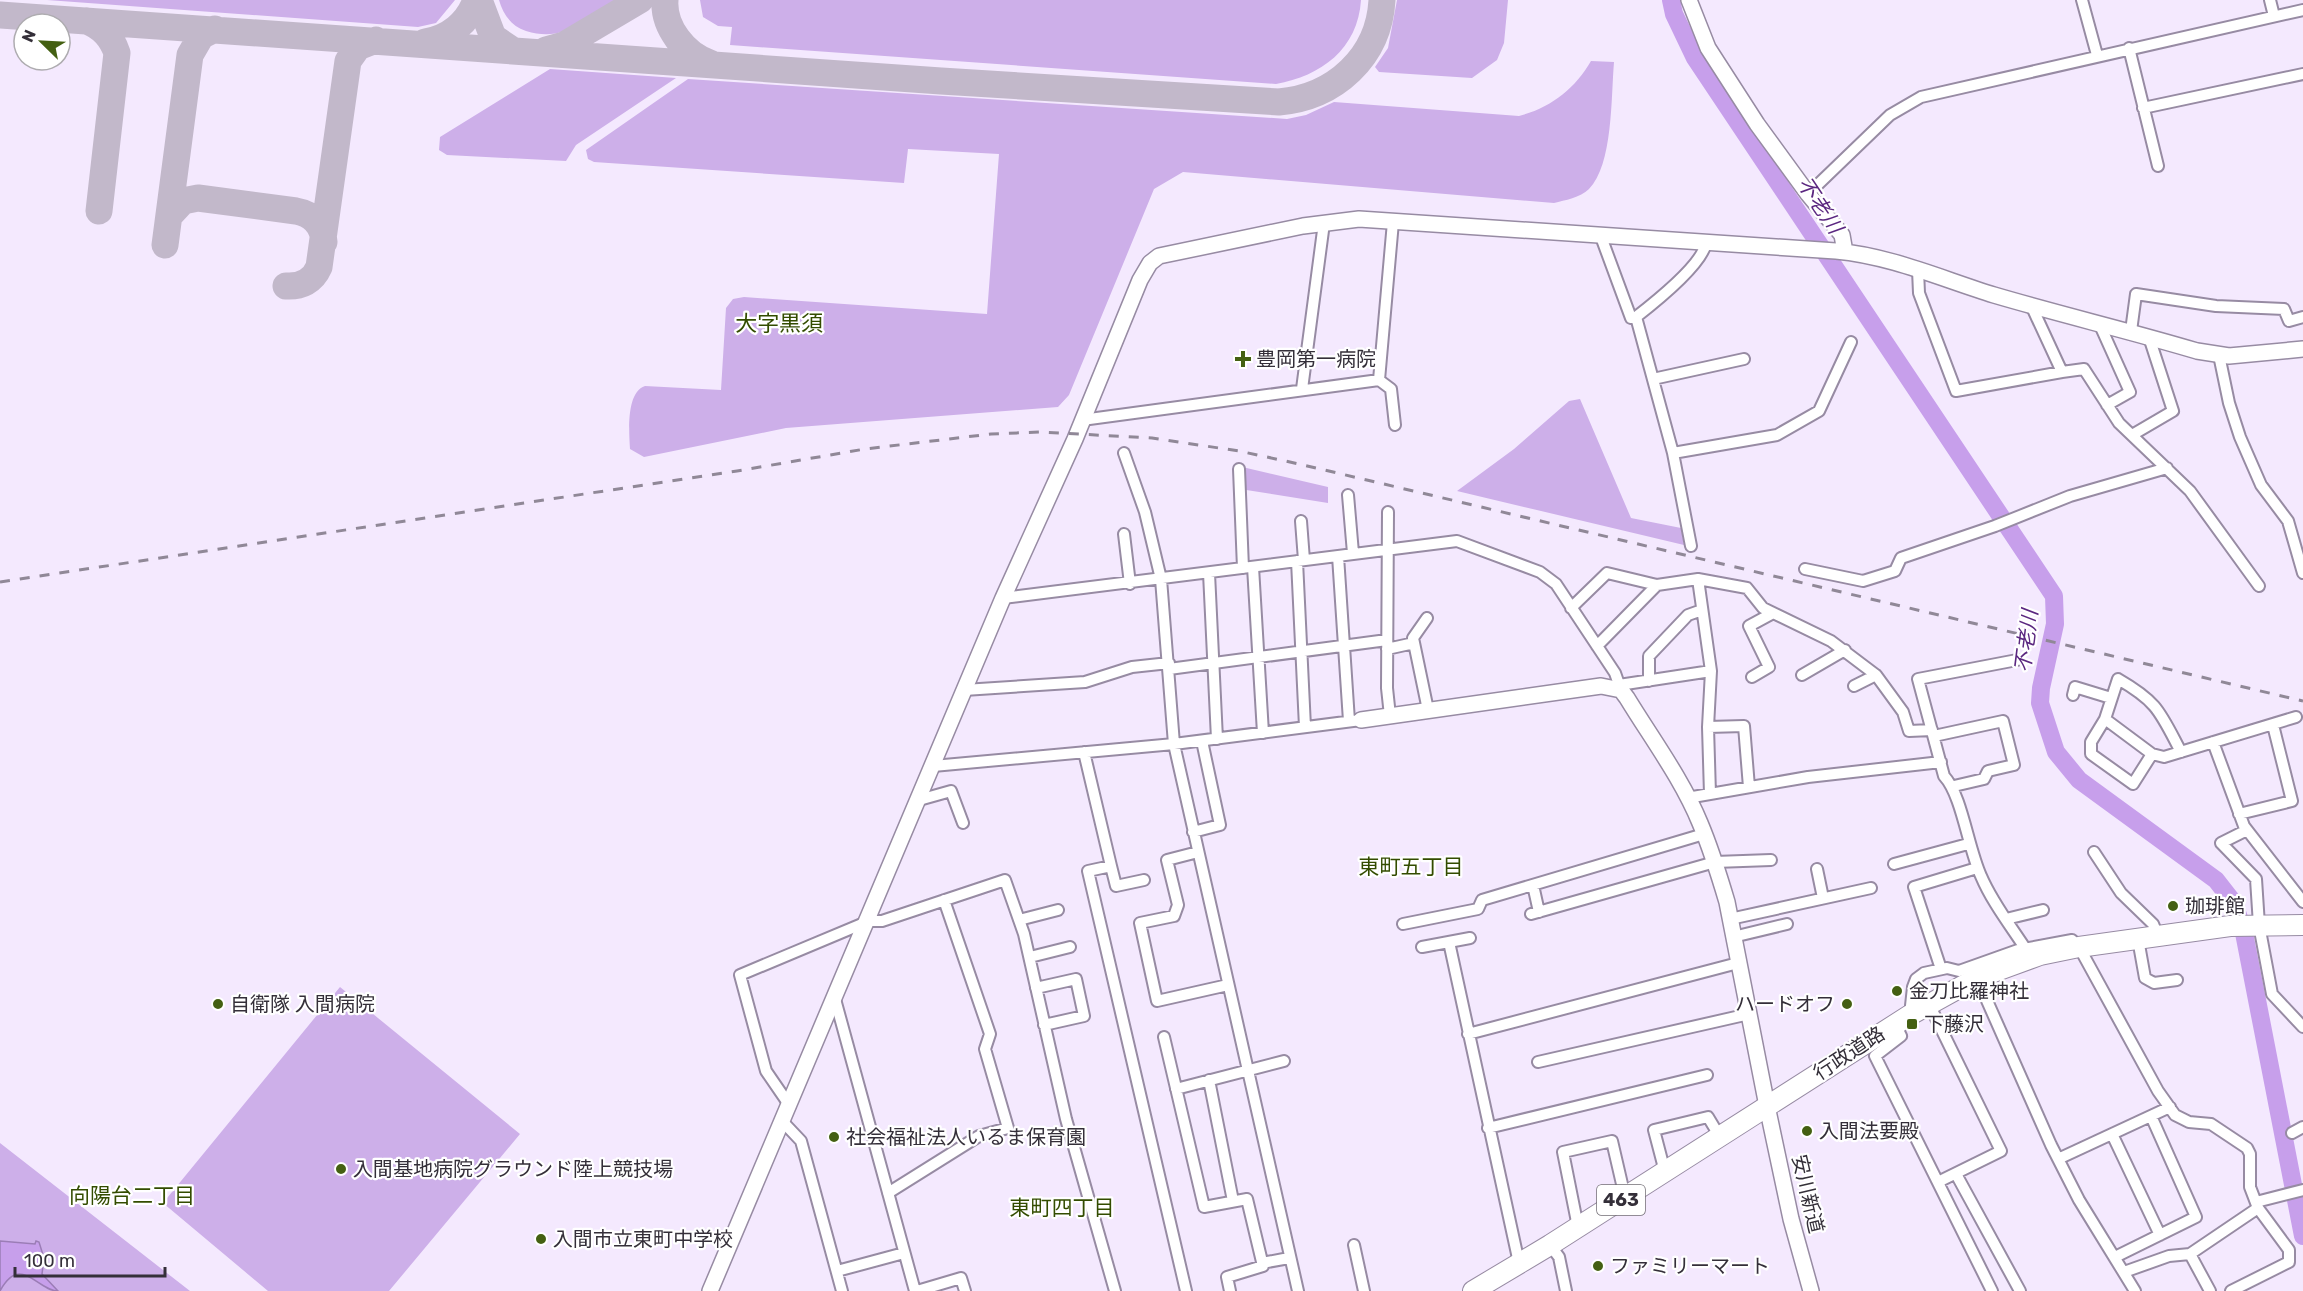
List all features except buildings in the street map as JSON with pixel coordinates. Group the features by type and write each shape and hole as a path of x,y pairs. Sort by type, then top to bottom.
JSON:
{"highway":[{"name":"行政道路","path":"1473,1291 1550,1245 1903,1019 1977,978 2040,954 2079,947 2249,925 2303,925"}],"street":[{"path":"1689,0 1708,48 1757,124 1808,194 1842,235 1841,251"},
{"path":"2082,0 2097,55"},
{"path":"2270,0 2274,16"},
{"path":"1808,194 1890,115 1921,97 2097,55 2303,10"},
{"path":"2129,48 2158,166"},
{"path":"2143,108 2303,74"},
{"path":"710,1291 1140,280 1150,264 1159,256 1172,251 1349,220 1600,234 1841,251 1879,257 2031,305 2197,351 2219,355 2303,350"},
{"path":"1379,380 1393,222"},
{"path":"1302,389 1324,223"},
{"path":"1600,234 1631,318 1636,317 1666,294 1700,256 1706,243"},
{"path":"1918,270 1919,293 1956,391 2084,369 2119,423 2190,491 2259,586"},
{"path":"2131,331 2136,294 2216,306 2284,309 2289,321 2303,317"},
{"path":"2031,305 2062,372"},
{"path":"1636,317 1673,453 1691,546"},
{"path":"2099,323 2130,392 2108,405"},
{"path":"2132,435 2173,411 2149,337"},
{"path":"1673,453 1777,435 1819,411 1851,342"},
{"path":"2219,355 2229,403 2240,437 2261,484 2288,521 2303,573"},
{"path":"1653,379 1744,359"},
{"path":"1082,420 1379,380 1391,389 1395,425"},
{"path":"1124,453 1145,512 1161,579 1174,744 1298,1291"},
{"path":"1805,570 1863,580 1895,571 1901,558 2070,496 2167,468"},
{"path":"1239,469 1258,655 1263,733"},
{"path":"1348,495 1353,553"},
{"path":"1388,512 1387,644 1390,716"},
{"path":"1301,521 1305,727"},
{"path":"1124,534 1130,584"},
{"path":"1003,598 1130,584 1457,541 1540,572 1556,585 1615,673 1620,688"},
{"path":"1338,555 1344,644 1355,721"},
{"path":"1209,573 1217,739"},
{"path":"1571,608 1607,573 1657,585 1698,579 1747,588 1763,608 1805,626 1845,650 1876,675 1903,712 1909,731 1933,733 2003,721 2014,765 1988,771 1984,779 1954,786"},
{"path":"1698,579 1711,671 1708,727 1710,794"},
{"path":"1597,646 1657,585"},
{"path":"1649,681 1649,656 1688,615 1702,610"},
{"path":"1752,677 1769,667 1749,626 1773,613"},
{"path":"1427,618 1413,638 1428,710"},
{"path":"964,690 1085,682 1132,667 1213,662 1344,644 1414,643"},
{"path":"1802,675 1845,650"},
{"path":"2017,660 1918,679 1944,776 1954,786 1968,844 1977,868 2025,948"},
{"path":"933,766 1202,741 1601,686 1620,688 1711,671"},
{"path":"1854,686 1876,675"},
{"path":"2152,754 2133,784 2091,754 2091,742 2105,719 2118,679 2147,696 2158,708 2181,752"},
{"path":"2073,695 2076,687 2111,698"},
{"name":"安川新道","path":"1620,688 1687,798 1715,862 1730,919 1791,1219 1811,1291"},
{"path":"2105,719 2152,754 2164,757 2296,717"},
{"path":"2239,814 2292,801 2273,725"},
{"path":"1708,727 1744,726 1749,787"},
{"path":"1193,832 1220,825 1202,741"},
{"path":"2213,742 2247,830 2303,902"},
{"path":"1084,752 1116,886 1144,880"},
{"path":"1687,798 1749,787 1941,762"},
{"path":"919,800 951,791 963,823"},
{"path":"2247,830 2221,843 2256,879 2249,925 2272,994 2303,1027"},
{"path":"1403,924 1478,909 1482,900 1704,834"},
{"path":"1894,864 1968,844"},
{"path":"1198,852 1167,860 1178,905 1174,916 1140,923 1156,1001 1228,985"},
{"path":"2094,852 2121,893 2153,924 2148,938 2145,978 2154,983 2177,980"},
{"path":"1533,885 1535,913 1715,862 1771,860"},
{"path":"1110,866 1088,871 1186,1291"},
{"path":"1941,969 1914,887 1977,868"},
{"path":"1816,869 1823,898"},
{"path":"790,1106 766,1071 740,975 869,921 882,921 1005,880 1030,957 1066,1119 1115,1291"},
{"path":"1730,919 1871,888"},
{"path":"888,1193 979,1136 1008,1128 985,1049 990,1034 944,900"},
{"path":"1019,920 1058,910"},
{"path":"2006,919 2043,910"},
{"path":"1733,937 1787,924"},
{"path":"1422,947 1470,938"},
{"path":"1992,1291 1875,1056 1901,1036 1903,1019 1916,979 1924,973 1941,969 1959,971 2025,948 2072,940 2079,947 2152,1081 2175,1114 2188,1122 2211,1124 2247,1148 2250,1154 2250,1186 2257,1205 2289,1250 2289,1262 2231,1291"},
{"path":"1449,942 1519,1263"},
{"path":"1030,957 1070,947"},
{"path":"1468,1034 1738,963"},
{"path":"1977,978 2058,1159 2079,1200 2135,1291"},
{"path":"1036,988 1076,979 1084,1016 1044,1025"},
{"path":"835,999 916,1291 961,1278 965,1291"},
{"path":"1929,1004 2001,1151 1938,1182"},
{"path":"1538,1062 1749,1014"},
{"path":"1164,1037 1204,1207 1247,1199 1263,1266 1227,1277 1230,1291"},
{"path":"1176,1089 1284,1061"},
{"path":"1488,1128 1707,1075"},
{"path":"1209,1080 1233,1201"},
{"path":"2058,1159 2170,1107"},
{"path":"2115,1257 2196,1217 2151,1116"},
{"path":"1665,1172 1654,1130 1708,1117 1720,1137"},
{"path":"783,1122 801,1141 827,1244 842,1291"},
{"path":"2292,1133 2303,1127"},
{"path":"2112,1134 2160,1235"},
{"path":"1578,1227 1563,1152 1611,1141 1625,1197"},
{"path":"1956,1174 2020,1291"},
{"path":"2124,1272 2169,1256 2190,1254 2257,1205 2303,1190"},
{"path":"1354,1245 1364,1291"},
{"path":"1550,1245 1560,1257 1566,1291"},
{"path":"837,1271 904,1253"},
{"path":"2190,1254 2210,1291"},
{"path":"1262,1263 1289,1258"}],"shaded area":[{"path":"47,0 455,0 436,23 418,27"},
{"path":"499,0 616,0 573,28 552,34 539,34 526,31 512,23 505,15"},
{"path":"700,0 1361,0 1353,33 1334,57 1322,67 1308,74 1276,84 730,45 732,27 718,26 703,17"},
{"path":"1397,0 1508,0 1504,43 1497,60 1472,78 1379,72 1375,67 1388,48"},
{"path":"1591,61 1614,62 1607,147 1597,178 1589,189 1572,198 1554,203 1183,172 1154,189 1069,395 1058,407 786,428 644,457 630,449 632,404 634,396 645,386 721,390 726,308 733,299 744,297 987,314 999,154 908,149 904,183 594,162 588,159 586,150 688,79 1287,119 1306,115 1334,102 1519,116 1541,108 1561,96 1585,71"},
{"path":"550,69 676,78 576,145 566,161 447,155 439,150 440,137"},
{"path":"1580,399 1631,518 1681,528 1684,545 1457,491 1514,449 1569,401"},
{"path":"1238,466 1328,487 1328,503 1240,489"},
{"name":"入間基地病院グラウンド陸上競技場","path":"340,987 520,1134 389,1291 268,1291 163,1203"},
{"path":"0,1143 190,1291 0,1291"},
{"path":"0,1241 35,1244 36,1241 39,1242 44,1258 42,1274 58,1291 43,1286 22,1274 15,1275 8,1280 0,1291"}],"waterway":[{"name":"不老川","path":"1671,0 1674,14 1695,58 2054,596 2055,624 2041,688 2040,703 2056,752 2079,780 2216,880 2234,903 2244,933 2303,1236"}],"taxiway":[{"path":"425,42 450,33 468,16 476,0"},
{"path":"479,0 493,37 512,50"},
{"path":"546,50 564,45 640,0"},
{"path":"665,0 668,20 677,39 692,54 710,63"},
{"path":"0,15 941,81 1279,102 1299,99 1318,92 1335,83 1350,70 1363,56 1373,39 1382,0"},
{"path":"87,21 98,26 106,34 117,53 99,211"},
{"path":"165,245 190,55 201,36 215,29"},
{"path":"286,286 306,282 319,267 348,61 358,47 376,40"},
{"path":"169,216 183,201 198,198 302,212 316,221 322,230 324,242"}],"railway":[{"path":"0,582 737,471 865,449 991,434 1040,432 1152,438 1239,451 2303,701"}],"place":[{"name":"豊岡第一病院","path":"1243,359"},
{"name":"珈琲館","path":"2173,906"},
{"name":"金刀比羅神社","path":"1897,991"},
{"name":"自衛隊 入間病院","path":"218,1004"},
{"name":"ハードオフ","path":"1847,1004"},
{"name":"下藤沢","path":"1912,1024"},
{"name":"入間法要殿","path":"1807,1131"},
{"name":"社会福祉法人いるま保育園","path":"834,1137"},
{"name":"入間基地病院グラウンド陸上競技場","path":"341,1169"},
{"name":"入間市立東町中学校","path":"541,1239"},
{"name":"ファミリーマート","path":"1598,1266"}],"district":[{"name":"大字黒須","path":"779,323"},
{"name":"東町五丁目","path":"1411,866"},
{"name":"向陽台二丁目","path":"132,1195"},
{"name":"東町四丁目","path":"1062,1207"}]}
